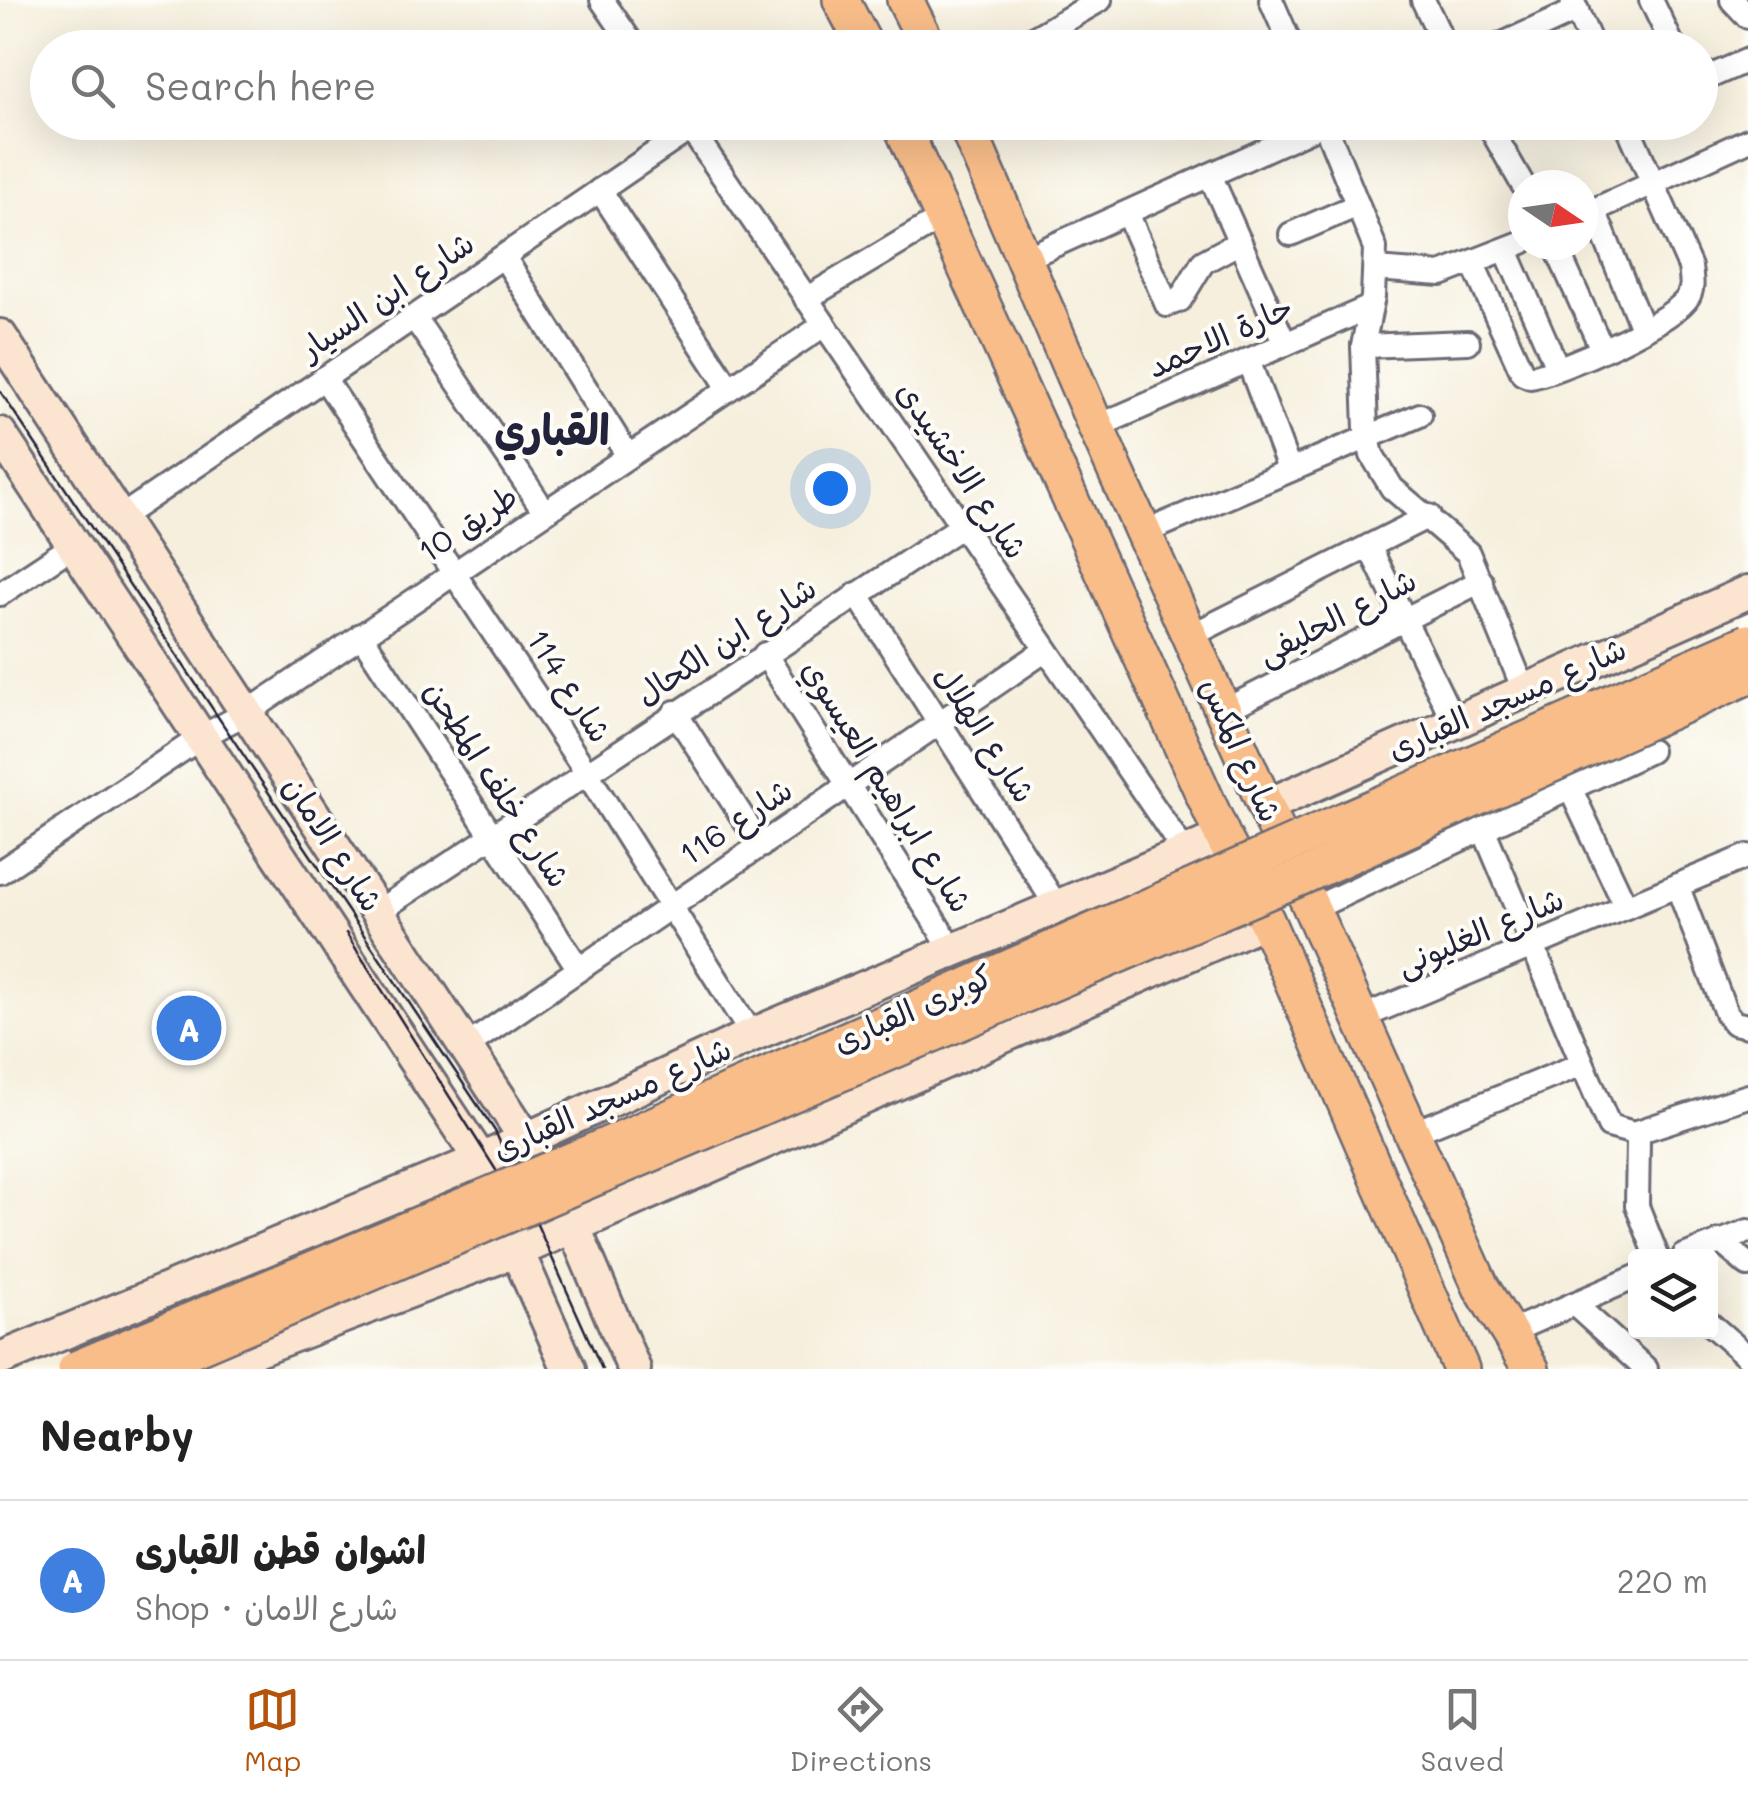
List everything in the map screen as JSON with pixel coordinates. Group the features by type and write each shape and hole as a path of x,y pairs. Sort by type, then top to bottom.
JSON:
{"main road":[{"path":"840,0 856,30"},
{"path":"906,0 920,30"},
{"name":"شارع المكس","path":"908,140 1223,838 1266,920 1462,1369"},
{"name":"شارع المكس","path":"973,140 1096,426 1481,1287 1531,1369"},
{"name":"كوبرى القبارى","path":"76,1369 592,1152 1748,642"},
{"name":"كوبرى القبارى","path":"145,1369 1299,878 1748,676"}],"street":[{"path":"602,0 623,30"},
{"path":"1048,30 1100,0"},
{"path":"1271,0 1284,30"},
{"path":"1423,0 1437,30"},
{"path":"1652,0 1666,30"},
{"path":"1732,0 1748,17"},
{"path":"1527,30 1574,5 1585,30"},
{"path":"1718,73 1748,60"},
{"name":"شارع ابن السيار","path":"120,517 669,140"},
{"name":"شارع الاخشيدى","path":"698,140 1186,854"},
{"path":"1026,258 1287,140"},
{"path":"1332,140 1372,238 1376,269 1364,346 1366,436 1380,471 1392,488 1468,553 1524,690"},
{"path":"1497,140 1514,170"},
{"path":"1472,264 1523,374 1537,376 1601,348 1686,300 1692,285 1690,267 1634,140"},
{"path":"1598,208 1748,140"},
{"path":"1210,175 1285,344"},
{"path":"600,190 729,388"},
{"path":"1291,234 1358,205"},
{"path":"1127,213 1167,305 1180,300 1203,262 1240,242"},
{"path":"806,299 943,217"},
{"path":"1598,234 1642,328"},
{"path":"1376,269 1419,276 1472,264 1508,249"},
{"path":"504,256 628,456"},
{"path":"1520,260 1557,367"},
{"path":"1562,260 1601,348"},
{"name":"حارة الاحمد","path":"1096,426 1370,307"},
{"path":"414,317 545,512"},
{"name":"طريق 10","path":"0,872 203,736 248,712 824,325"},
{"name":"شارع الامان","path":"0,336 526,1139 572,1223 634,1369"},
{"path":"1364,346 1468,342"},
{"path":"1248,360 1289,470"},
{"name":"شارع 114","path":"324,378 585,770 752,1035"},
{"path":"1144,533 1420,414"},
{"name":"شارع الامان","path":"0,434 480,1159 570,1369"},
{"path":"1190,636 1429,516"},
{"name":"شارع ابن الكحال","path":"377,912 585,770 962,526"},
{"path":"0,594 74,545"},
{"path":"1370,546 1454,722"},
{"name":"شارع الحليفى","path":"1224,711 1481,582"},
{"name":"شارع مسجد القبارى","path":"1266,806 1748,592"},
{"name":"شارع الهلال","path":"858,594 1058,908"},
{"name":"شارع خلف المطحن","path":"361,635 579,969"},
{"name":"شارع 116","path":"464,1048 1046,650"},
{"name":"شارع ابراهيم العيسوي","path":"764,654 954,952"},
{"path":"675,712 760,846"},
{"path":"1312,909 1650,750"},
{"path":"1570,788 1626,907"},
{"path":"1483,828 1608,1126 1634,1133 1748,1096"},
{"name":"شارع مسجد القبارى","path":"0,1359 480,1159 752,1035 1223,838"},
{"name":"شارع الغليونى","path":"1360,1018 1748,856"},
{"path":"1677,884 1726,1013 1734,1023 1748,1026"},
{"path":"204,1369 516,1250 1266,920"},
{"path":"1412,1134 1582,1064"},
{"path":"1634,1133 1640,1149 1634,1182 1637,1206 1654,1249"},
{"path":"1701,1249 1748,1230"},
{"path":"1720,1241 1748,1265"},
{"path":"1507,1333 1628,1280"},
{"path":"1574,1304 1646,1369"},
{"path":"1718,1331 1748,1357"}],"tram line":[{"path":"0,391 495,1131 602,1369"},
{"path":"346,933 501,1178"}],"place":[{"name":"اشوان قطن القبارى","path":"189,1028"}],"district":[{"name":"القباري","path":"552,430"}]}
